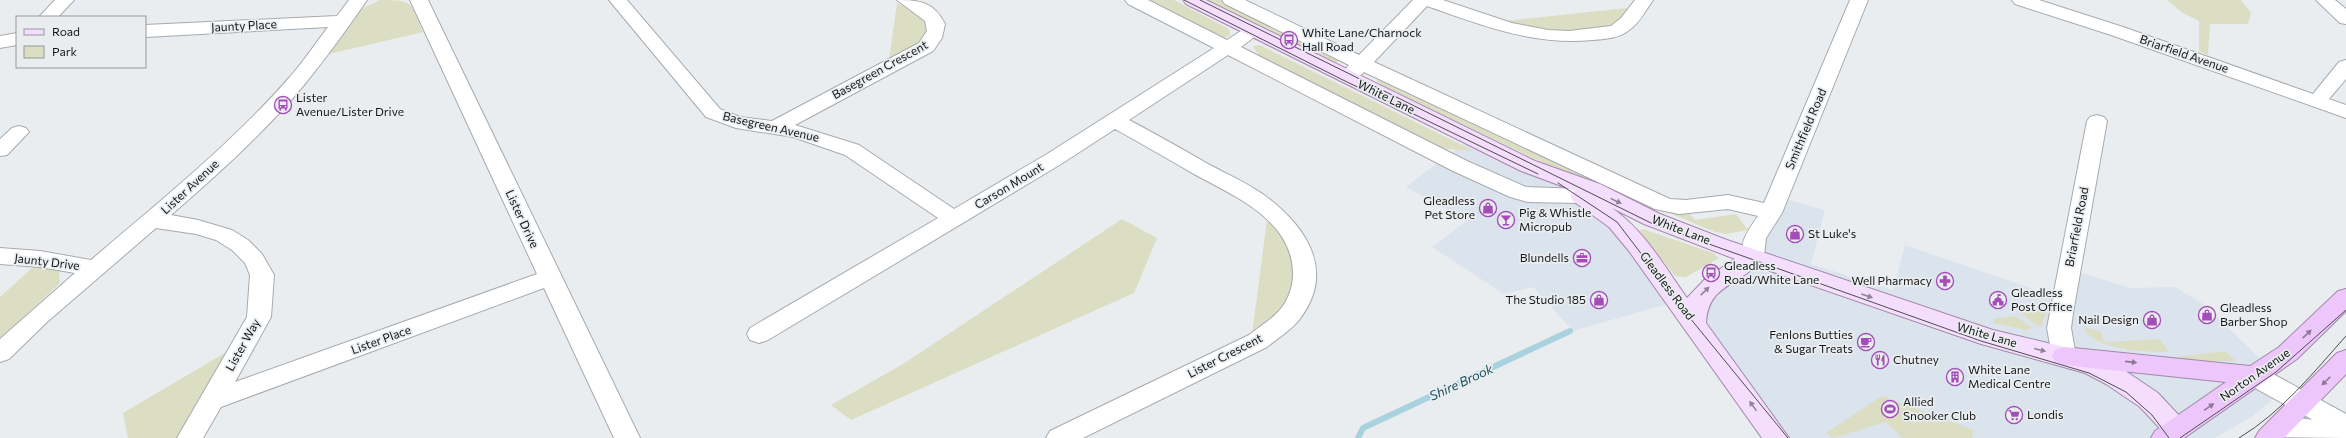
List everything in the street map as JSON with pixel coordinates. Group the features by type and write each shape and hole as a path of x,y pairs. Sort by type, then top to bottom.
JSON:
{"highway":[{"name":"Norton Avenue","path":"2175,435 2288,353 2346,298"},
{"path":"2064,356 2255,376"},
{"path":"2273,434 2346,359"}],"main road":[{"name":"White Lane","path":"1192,0 1253,30 1354,71 1528,166 1592,189 1652,219 1753,256 1982,335 2064,356 2094,366 2137,391 2158,409 2175,435"},
{"name":"Gleadless Road","path":"1528,166 1580,196 1617,222 1694,323 1775,438"},
{"path":"1694,323 1695,304 1705,288 1734,272 1753,256"}],"street":[{"path":"49,16 65,0"},
{"name":"Lister Avenue","path":"0,353 39,316 94,268 154,220 202,177 257,124 297,81 358,0"},
{"name":"Lister Drive","path":"419,0 549,278 627,438"},
{"name":"Basegreen Avenue","path":"618,0 713,113 736,122 776,127 817,137 852,150 954,219"},
{"name":"Basegreen Crescent","path":"776,127 926,47 934,39 938,28 934,19 906,0"},
{"path":"1134,0 1229,47 1460,166 1518,192 1528,195 1580,196"},
{"name":"White Lane","path":"1231,0 1354,71 1663,204 1680,208 1723,202 1741,204 1771,213"},
{"path":"1354,71 1424,0 1518,30 1562,37 1604,34 1620,29 1628,22 1644,0"},
{"name":"Smithfield Road","path":"1753,256 1755,238 1771,213 1859,0"},
{"name":"Briarfield Avenue","path":"2021,0 2089,22 2346,112"},
{"path":"2074,0 2089,22"},
{"path":"2325,0 2346,19"},
{"name":"Jaunty Place","path":"146,31 343,21"},
{"name":"Carson Mount","path":"759,334 954,219 1115,120 1253,30"},
{"path":"0,42 16,39"},
{"path":"2317,102 2346,66"},
{"name":"Lister Crescent","path":"1059,438 1258,341 1282,323 1298,301 1307,276 1304,261 1291,232 1272,212 1255,199 1115,120"},
{"name":"Briarfield Road","path":"2064,356 2060,332 2061,313 2096,122"},
{"path":"0,150 19,132"},
{"name":"Lister Way","path":"154,220 198,227 224,235 240,245 254,259 262,275 259,316 190,438"},
{"name":"Jaunty Drive","path":"0,256 40,259 94,268"},
{"name":"Lister Place","path":"212,400 549,278"},
{"path":"2255,376 2346,426"},
{"path":"2273,434 2304,428 2346,437"}],"shaded area":[{"path":"1471,138 1580,196 1678,301 1573,331 1533,287 1504,294 1432,247 1467,221 1406,187"},
{"path":"1778,197 1825,210 1811,264 1893,290 1905,245 2071,302 2076,271 2130,288 2175,287 2203,304 2289,386 2253,416 2215,438 1776,438 1678,301 1695,304 1730,275"}],"green space":[{"path":"380,0 406,2 416,14 423,32 329,54 361,9"},
{"path":"1144,0 1174,0 1229,29 1230,35 1227,37 1220,37"},
{"path":"1206,0 1221,0 1306,41 1341,61 1333,63"},
{"path":"2167,0 2241,0 2251,13 2248,24 2210,24 2208,55 2199,51 2199,21 2181,12"},
{"path":"897,3 912,11 924,20 930,30 920,45 889,60"},
{"path":"1627,8 1622,18 1613,25 1588,32 1573,33 1546,31 1532,29 1506,21"},
{"path":"1258,45 1474,151 1434,148 1259,56 1253,46"},
{"path":"1379,79 1619,191 1616,193 1582,177 1554,168 1386,88 1376,81"},
{"path":"1636,199 1668,212 1686,210 1695,220 1736,214 1748,230 1726,234 1715,232"},
{"path":"1122,219 1157,238 1134,293 851,420 831,405 903,364"},
{"path":"1267,219 1284,237 1290,248 1296,270 1295,282 1287,306 1276,317 1252,335"},
{"path":"1643,229 1713,253 1719,258 1686,277 1675,276 1639,231"},
{"path":"33,267 59,270 60,283 0,339 0,297"},
{"path":"2037,308 2047,310 2041,327 2037,326 2021,313"},
{"path":"2015,316 2033,328 2025,330 1994,323 1993,319"},
{"path":"2083,327 2100,331 2104,341 2108,342 2159,339 2169,352 2135,350 2109,345 2098,341 2089,335"},
{"path":"230,350 180,438 128,438 123,413"},
{"path":"2225,351 2236,361 2197,361 2176,357"},
{"name":"Allied Snooker Club","path":"1882,396 1974,430 1972,438 1902,438 1886,422 1833,438 1826,433"}],"waterway":[{"name":"Shire Brook","path":"1358,438 1363,428 1570,331"}],"tram line":[{"path":"1184,0 1343,80 1538,174"},
{"path":"1200,0 1653,224 1981,341 2089,373 2126,392 2152,415 2169,438"},
{"path":"1558,183 1617,222 1694,323 1788,438"},
{"path":"2180,438 2276,372 2346,310"},
{"path":"2239,438 2255,428 2283,404 2309,378 2346,336"}],"place":[{"name":"White Lane/Charnock Hall Road","path":"1289,40"},
{"name":"Lister Avenue/Lister Drive","path":"283,105"},
{"name":"Gleadless Pet Store","path":"1488,208"},
{"name":"Pig & Whistle Micropub","path":"1506,220"},
{"name":"St Luke's","path":"1795,234"},
{"name":"Blundells","path":"1582,258"},
{"name":"Gleadless Road/White Lane","path":"1711,273"},
{"name":"Well Pharmacy","path":"1945,281"},
{"name":"The Studio 185","path":"1599,300"},
{"name":"Gleadless Post Office","path":"1998,300"},
{"name":"Gleadless Barber Shop","path":"2207,315"},
{"name":"Nail Design","path":"2152,320"},
{"name":"Fenlons Butties & Sugar Treats","path":"1866,342"},
{"name":"Chutney","path":"1880,360"},
{"name":"White Lane Medical Centre","path":"1955,377"},
{"name":"Allied Snooker Club","path":"1890,409"},
{"name":"Londis","path":"2014,415"}]}
